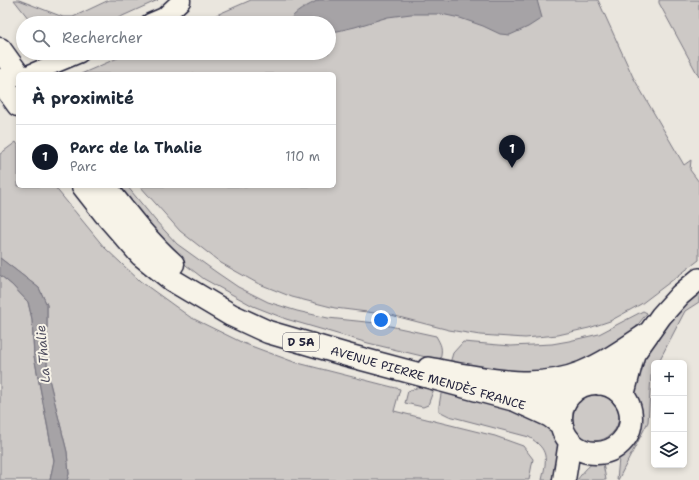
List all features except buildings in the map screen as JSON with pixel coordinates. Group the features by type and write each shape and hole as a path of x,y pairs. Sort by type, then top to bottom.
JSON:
{"main road":[{"path":"0,49 8,81 16,100"},
{"name":"AVENUE PIERRE MENDÈS FRANCE","path":"85,188 142,255 172,280 231,315 268,332 347,355 515,400 550,416 580,449 593,453"},
{"name":"AVENUE PIERRE MENDÈS FRANCE","path":"107,188 137,227 164,257 185,275 255,316 323,339 509,390 556,395 572,393 580,387 589,384 599,384"},
{"path":"599,384 634,354 660,316 673,302 699,279"},
{"path":"426,368 503,381 546,381 581,372 604,362 648,333"},
{"path":"623,397 634,354"},
{"path":"570,480 593,453 602,453 619,445 626,436 630,427 631,416 629,406 623,397 613,388 599,384"},
{"path":"564,480 565,433 561,415 566,400 572,393"}],"street":[{"path":"165,16 181,1"},
{"path":"35,72 63,60"}],"shaded area":[{"path":"14,0 19,0 60,16 27,16"},
{"path":"109,0 158,0 123,16 75,16"},
{"path":"251,0 598,0 633,77 684,165 691,160 690,170 699,182 699,260 641,304 610,321 589,328 558,335 525,338 480,335 449,330 391,315 335,308 292,297 257,283 221,263 180,231 142,188 336,188 336,72 86,72 113,60 336,60 336,16 214,16"},
{"path":"659,0 699,0 699,77 659,3"},
{"path":"16,142 16,188 56,188 104,247 140,281 190,317 243,343 294,362 400,389 394,411 495,436 523,446 533,459 529,480 67,480 69,474 67,452 47,371 47,305 39,288 0,258 0,154"},
{"path":"113,188 129,188 177,244 238,287 268,302 297,311 328,318 376,323 436,336 441,347 440,359 368,343 286,319 253,306 204,279 178,259"},
{"path":"0,275 28,302 32,319 34,356 54,461 50,480 0,480"},
{"path":"699,289 699,302 685,311 660,360 651,360 648,422 617,480 621,448 629,440 637,424 637,414 632,389 643,357 667,320"},
{"path":"643,311 647,313 636,327 607,354 534,376 450,363 453,353 463,342 511,346 552,344 599,334"},
{"path":"422,386 435,386 428,405 423,407 405,403 408,391"},
{"path":"442,388 506,401 552,426 561,452 555,480 542,480 545,466 545,455 540,446 529,437 449,416 439,411"},
{"path":"594,391 603,393 614,402 619,416 617,425 608,436 594,441 585,439 574,430 569,416 571,407 580,396"},
{"path":"602,458 606,480 577,480 591,464"}],"water":[{"path":"319,0 537,0 542,18 528,27 510,35 500,34 460,18 441,14 411,14 388,17 336,31 336,16 293,16"},
{"name":"La Thalie","path":"0,258 39,288 47,305 47,371 67,452 69,474 67,480 50,480 54,460 34,356 32,319 28,302 0,275"}],"place":[{"name":"Parc de la Thalie","path":"512,168"}]}
